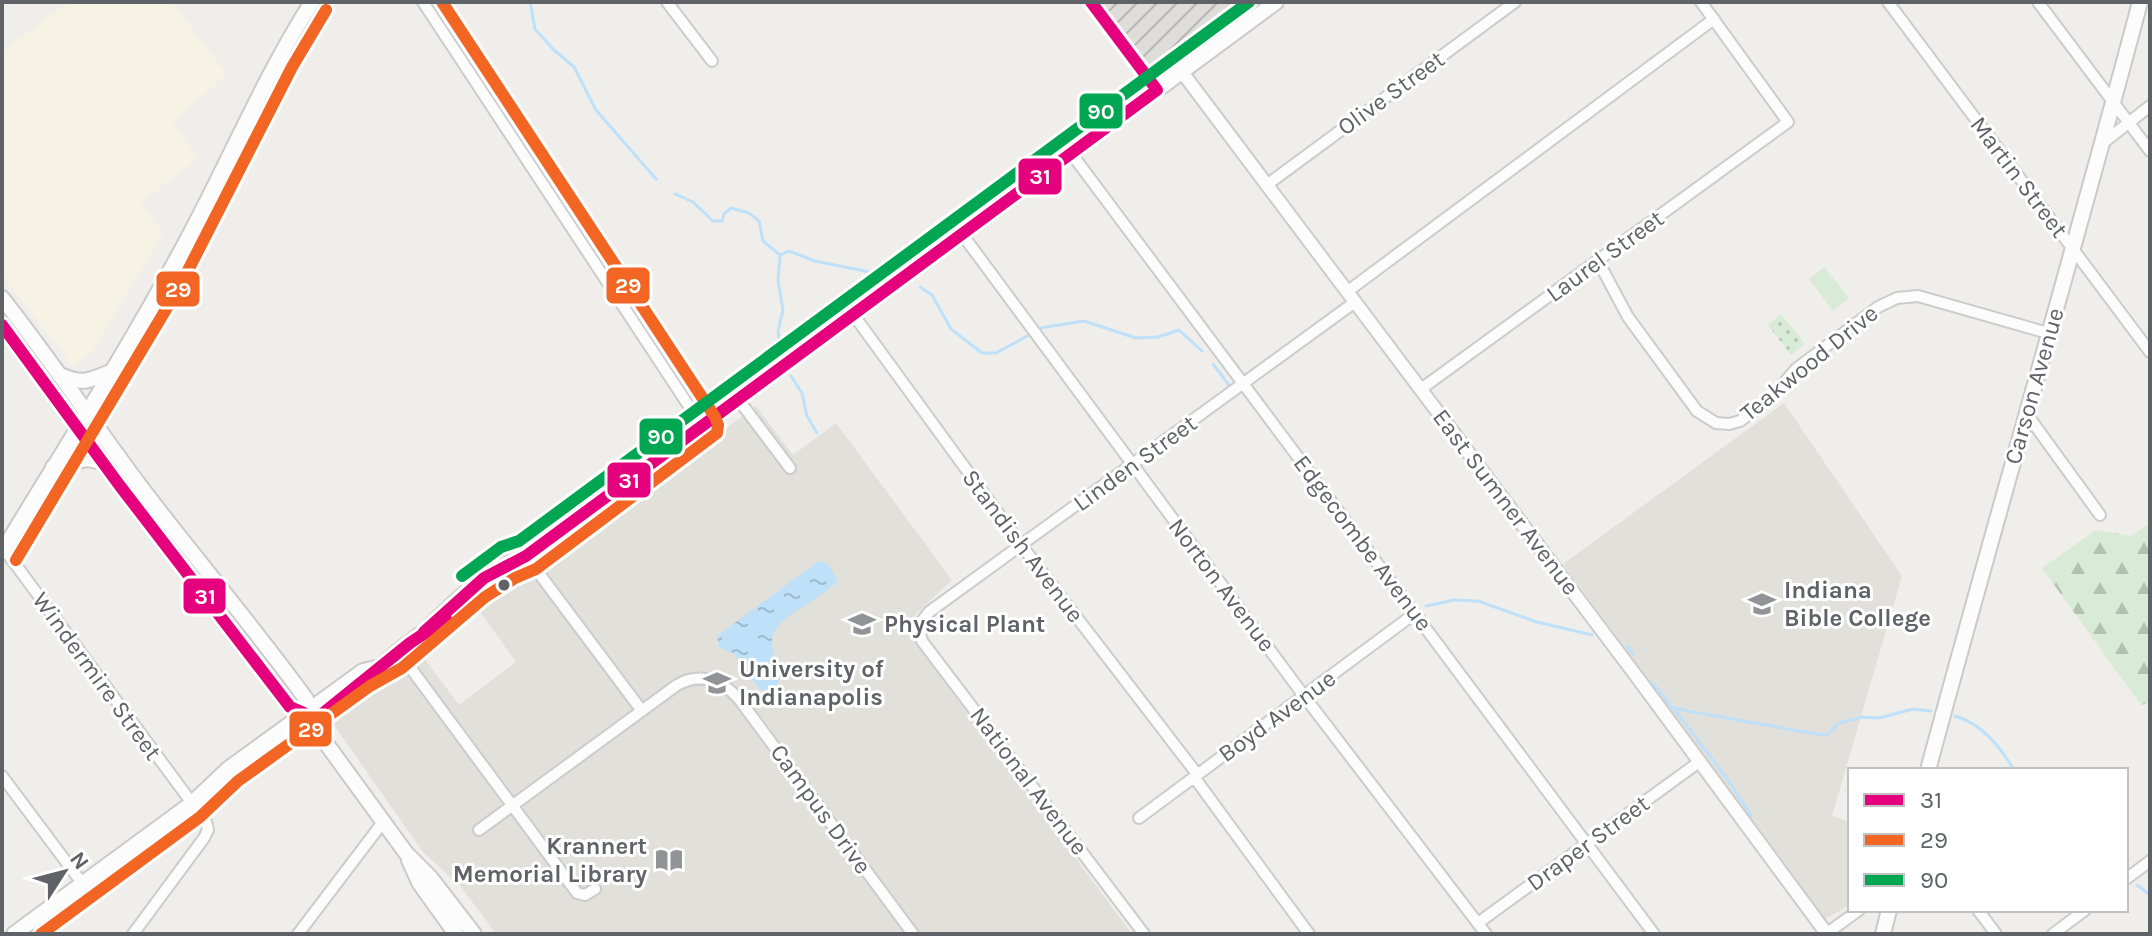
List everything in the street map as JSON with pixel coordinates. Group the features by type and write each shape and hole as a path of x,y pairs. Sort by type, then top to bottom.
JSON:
{"main road":[{"path":"3,550 189,237 277,61 312,2"},
{"path":"14,934 191,804 205,800 363,671 376,668 424,632 474,586 509,561 526,556 1276,2"},
{"name":"Carson Avenue","path":"1929,768 2048,333 2074,251 2140,2"},
{"path":"2,298 61,375 86,414 300,690 306,699 308,718"},
{"path":"2,325 292,710 308,718 406,853 430,877 474,934"},
{"path":"61,375 84,382 111,372"},
{"path":"53,467 87,459 103,462"},
{"path":"406,853 420,884 456,934"},
{"path":"1883,934 1888,912"}],"street":[{"path":"423,2 702,426"},
{"path":"667,2 712,61"},
{"path":"1091,2 1157,90"},
{"name":"Olive Street","path":"1268,184 1515,2"},
{"path":"1701,2 1714,19"},
{"name":"Martin Street","path":"1888,2 2150,352"},
{"path":"2038,2 2150,151"},
{"name":"Laurel Street","path":"1421,389 1788,122 1714,19"},
{"name":"Linden Street","path":"918,626 929,612 1244,383 1352,296 1714,19"},
{"name":"East Sumner Avenue","path":"1182,72 1827,934"},
{"path":"2103,143 2150,106"},
{"name":"Edgecombe Avenue","path":"1071,153 1654,934"},
{"name":"Norton Avenue","path":"962,234 1304,696 1486,934"},
{"name":"Teakwood Drive","path":"1598,261 1630,320 1697,411 1708,420 1724,424 1744,418 1771,398 1796,369 1878,307 1901,297 1925,298 2048,333"},
{"name":"Standish Avenue","path":"853,314 1022,546 1196,776 1309,934"},
{"path":"738,399 790,468"},
{"path":"2026,413 2100,515"},
{"name":"Windermire Street","path":"3,550 206,822 207,833 133,934"},
{"path":"526,556 642,711"},
{"name":"Boyd Avenue","path":"1139,818 1414,614"},
{"name":"National Avenue","path":"918,626 922,641 1144,934"},
{"path":"398,651 577,893 584,896 595,889"},
{"name":"Campus Drive","path":"479,830 677,685 688,680 711,680 729,689 913,934"},
{"name":"Draper Street","path":"1478,923 1699,762"},
{"path":"2,776 82,883"},
{"path":"298,934 383,822"},
{"path":"2128,878 2150,861"},
{"path":"1827,934 1856,912"},
{"path":"1980,912 1996,934"},
{"path":"2053,934 2082,912"}],"shaded area":[{"path":"69,2 172,2 227,75 172,121 198,158 141,203 163,233 93,351 73,366 2,276 2,52"},
{"path":"1099,2 1263,2 1165,76 1154,76"},
{"path":"1784,403 1902,576 1832,816 1848,821 1848,906 1825,919 1563,564"},
{"name":"University of Indianapolis","path":"756,406 793,455 836,423 952,580 913,617 912,638 1132,934 496,934 462,888 423,852 334,725 337,716 421,654 459,705 516,662 480,612"}],"green space":[{"path":"1824,267 1849,298 1833,311 1809,279"},
{"path":"1781,314 1805,344 1791,355 1768,325"},
{"path":"2150,523 2150,703 2141,705 2042,568 2096,530 2131,536"}],"water":[{"path":"822,561 829,565 837,581 777,627 772,642 778,684 773,689 763,691 744,673 736,655 719,647 717,636"}],"waterway":[{"path":"530,2 535,29 574,67 596,110 656,179"},
{"path":"675,194 693,202 713,221 722,221 731,208 749,213 759,221 763,241 780,255"},
{"path":"780,255 789,251 815,261 879,274"},
{"path":"780,255 778,281 783,310 778,331 781,353"},
{"path":"920,287 932,295 951,329 982,353 996,353 1029,335"},
{"path":"1040,328 1084,321 1136,338 1158,337 1179,330 1202,351"},
{"path":"1213,364 1229,385"},
{"path":"791,376 802,393 807,416 817,433"},
{"path":"1426,606 1454,600 1478,601 1537,622 1592,635"},
{"path":"1627,646 1633,654"},
{"path":"1652,682 1672,707 1816,734 1826,735 1839,723 1862,717 1879,718 1913,709 1931,711"},
{"path":"1674,709 1751,816"},
{"path":"1955,716 1982,731 1997,745 2013,768"},
{"path":"2137,885 2150,895"}],"transit line":[{"name":"29","path":"41,934 200,817 238,781 370,686 402,668 485,597 536,569 717,433 715,417 442,2"},
{"name":"31","path":"424,632 484,578 526,556 1157,90 1091,2"},
{"name":"90","path":"462,576 501,547 519,541 1249,2"},
{"name":"29","path":"16,560 180,286 292,67 326,10"},
{"name":"31","path":"2,325 120,486 290,707 304,713 311,723 410,643 446,619"}],"place":[{"name":"Indiana Bible College","path":"1762,604"},
{"name":"Physical Plant","path":"862,624"},
{"name":"University of Indianapolis","path":"717,683"},
{"name":"Krannert Memorial Library","path":"669,860"}]}
